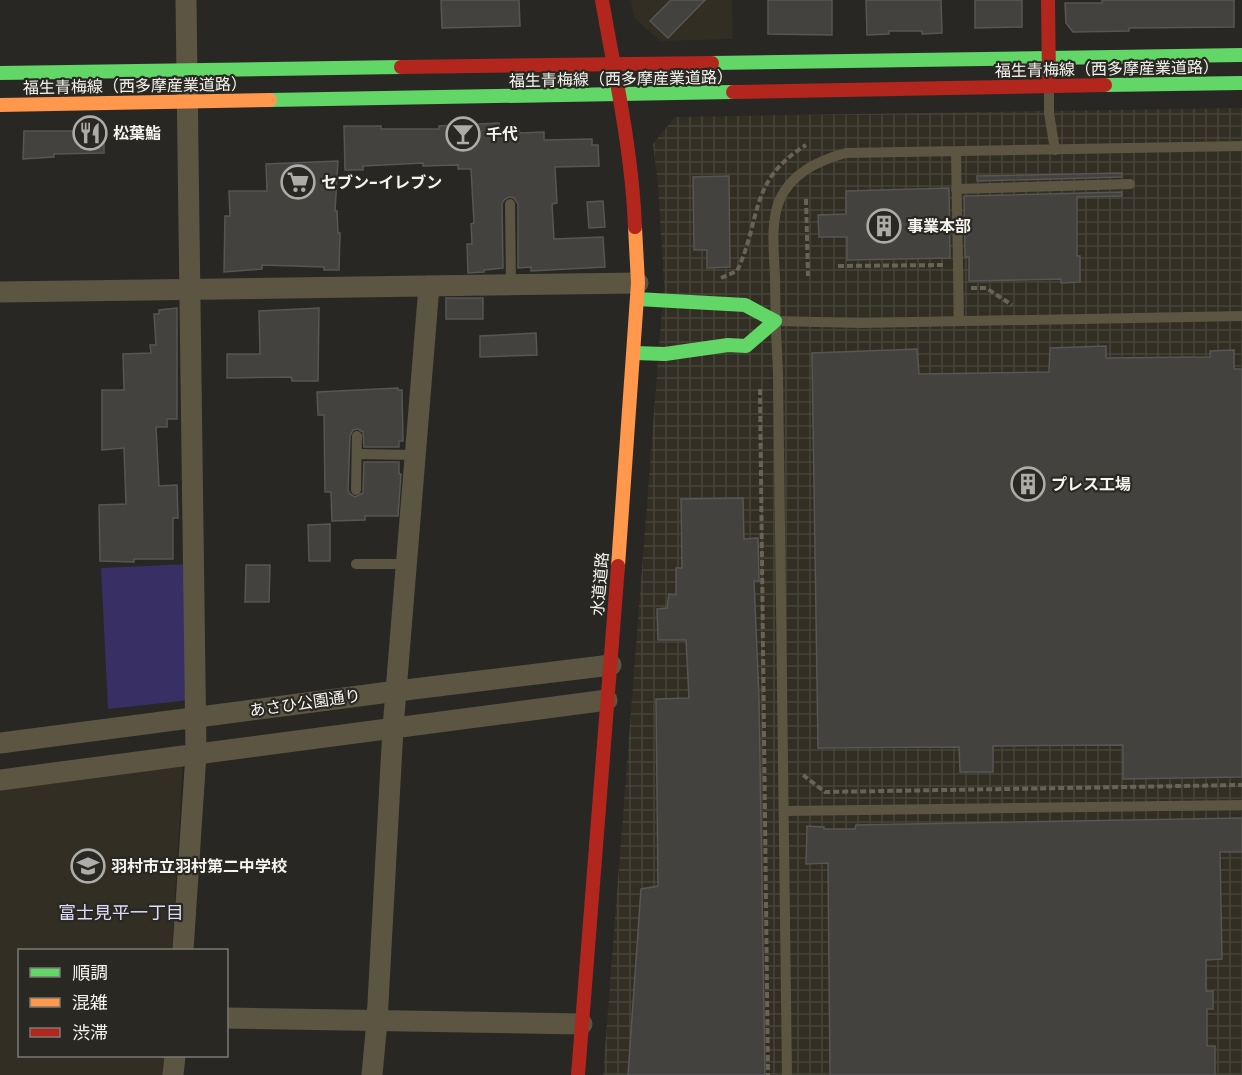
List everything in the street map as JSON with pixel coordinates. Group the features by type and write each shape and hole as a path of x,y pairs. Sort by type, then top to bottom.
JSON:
{"main road":[{"name":"水道道路","path":"578,1075 637,291 634,197 620,96 602,0"},
{"path":"1048,0 1049,86"},
{"name":"福生青梅線（西多摩産業道路）","path":"0,73 1242,55"},
{"name":"福生青梅線（西多摩産業道路）","path":"0,105 620,96 1242,83"},
{"path":"634,353 664,354 728,345 746,346 775,321 745,304 637,291"}],"street":[{"path":"183,949 196,754 186,0"},
{"path":"0,292 511,284 637,291"},
{"path":"372,1075 393,728 429,286"},
{"name":"あさひ公園通り","path":"0,743 610,665"},
{"path":"0,780 607,700"},
{"path":"228,1018 582,1024"},
{"path":"173,1075 175,1057"}],"lane":[{"path":"1049,86 1049,113 1055,150"},
{"path":"787,1075 774,227 779,201 786,188 812,165 846,153 1242,146"},
{"path":"956,152 959,321"},
{"path":"956,189 1130,184"},
{"path":"510,204 511,284"},
{"path":"775,321 861,323 1242,316"},
{"path":"356,490 357,436"},
{"path":"357,454 416,455"},
{"path":"356,564 406,564"},
{"path":"784,812 1242,806"}],"path":[{"path":"807,199 808,276"},
{"path":"718,279 737,271 743,259"},
{"path":"838,266 949,265"},
{"path":"967,288 986,288 1012,305"},
{"path":"760,389 768,1075"},
{"path":"803,775 825,792 1242,784"}],"shaded area":[{"path":"631,0 732,0 733,39 661,41 634,18"},
{"path":"1242,108 1242,1075 603,1075 664,283 653,144 675,117"},
{"path":"189,564 190,700 108,709 101,568"},
{"name":"羽村市立羽村第二中学校","path":"183,758 172,949 18,949 18,1057 166,1057 165,1075 0,1075 0,782"}],"building":[{"path":"441,0 519,0 520,26 442,28"},
{"path":"671,0 705,0 668,38 650,21"},
{"path":"768,0 832,0 832,35 768,34"},
{"path":"866,0 941,0 942,33 889,31 889,34 867,35"},
{"path":"975,0 1022,0 1022,27 975,28"},
{"path":"1102,0 1234,0 1234,27 1129,28 1129,31 1073,32 1066,23 1065,3 1102,3"},
{"path":"499,123 500,130 519,130 520,133 544,132 544,140 592,139 592,145 598,145 599,166 555,167 557,203 552,204 554,239 603,237 605,267 531,271 531,267 518,268 518,204 514,198 509,197 502,204 503,268 468,273 467,244 472,244 471,224 474,223 471,169 458,169 458,165 423,166 423,163 363,166 363,170 345,170 344,126 381,126 381,129 439,129 439,126"},
{"path":"24,131 104,131 104,153 54,154 54,157 23,159"},
{"path":"338,161 335,211 337,211 338,233 340,233 339,270 324,270 324,267 262,265 262,269 224,272 225,216 230,216 229,191 267,191 266,164"},
{"path":"1122,173 1122,177 977,181 977,176"},
{"path":"729,176 730,267 707,268 707,250 694,250 693,177"},
{"name":"事業本部","path":"949,188 950,258 847,260 847,237 819,237 818,215 846,214 846,191"},
{"path":"1122,192 1122,196 1077,197 1077,256 1080,256 1080,282 1061,283 1061,279 969,281 969,257 965,257 964,196"},
{"path":"603,201 605,227 589,228 587,202"},
{"path":"446,298 483,298 483,319 446,319"},
{"path":"177,308 177,419 167,419 167,427 156,427 159,486 177,485 178,518 173,518 173,559 134,559 134,562 100,561 99,505 126,504 124,448 102,450 102,390 124,390 123,354 151,353 150,345 156,345 154,314 159,314 159,310"},
{"path":"319,308 318,381 292,381 291,377 227,378 227,354 260,354 259,311"},
{"path":"536,333 537,355 480,357 480,336"},
{"name":"プレス工場","path":"1106,346 1106,358 1210,357 1210,351 1234,350 1234,369 1242,369 1242,777 1123,779 1123,745 993,746 993,772 960,772 959,747 818,748 812,353 917,349 919,374 1049,372 1050,348"},
{"path":"398,388 402,390 403,441 399,441 399,447 364,447 363,432 358,429 353,430 350,436 348,490 355,497 363,493 364,462 399,462 399,474 401,474 398,516 365,516 365,520 332,521 331,492 325,492 324,415 318,415 317,392"},
{"path":"743,498 744,539 758,538 759,581 754,581 759,697 765,1075 628,1075 641,889 658,886 656,699 689,698 686,640 658,640 657,609 667,608 669,594 676,595 676,568 682,568 681,499"},
{"path":"330,524 330,561 309,561 308,525"},
{"path":"246,565 270,565 269,602 245,602"},
{"path":"1242,818 1242,852 1220,852 1222,959 1206,960 1206,991 1213,991 1213,1009 1207,1009 1207,1046 1215,1046 1215,1075 830,1075 828,863 806,864 807,826 824,827 824,829 855,829 856,825"}],"traffic: fast":[{"path":"712,63 1242,55"},
{"path":"0,73 401,67"},
{"path":"1105,85 1242,83"},
{"path":"270,100 733,92"},
{"path":"634,353 665,354 728,345 746,346 775,321 745,305 637,299"}],"traffic: slow":[{"path":"0,105 270,100"},
{"path":"618,566 638,283 635,227"}],"traffic: jam":[{"path":"602,0 627,141 635,227"},
{"path":"1048,0 1049,77"},
{"path":"401,67 712,63"},
{"path":"733,92 1105,85"},
{"path":"578,1075 618,566"}],"place":[{"name":"松葉鮨","path":"90,133"},
{"name":"千代","path":"463,134"},
{"name":"セブン-イレブン","path":"298,182"},
{"name":"事業本部","path":"884,226"},
{"name":"プレス工場","path":"1028,484"},
{"name":"羽村市立羽村第二中学校","path":"88,866"}],"district":[{"name":"富士見平一丁目","path":"121,912"}]}
